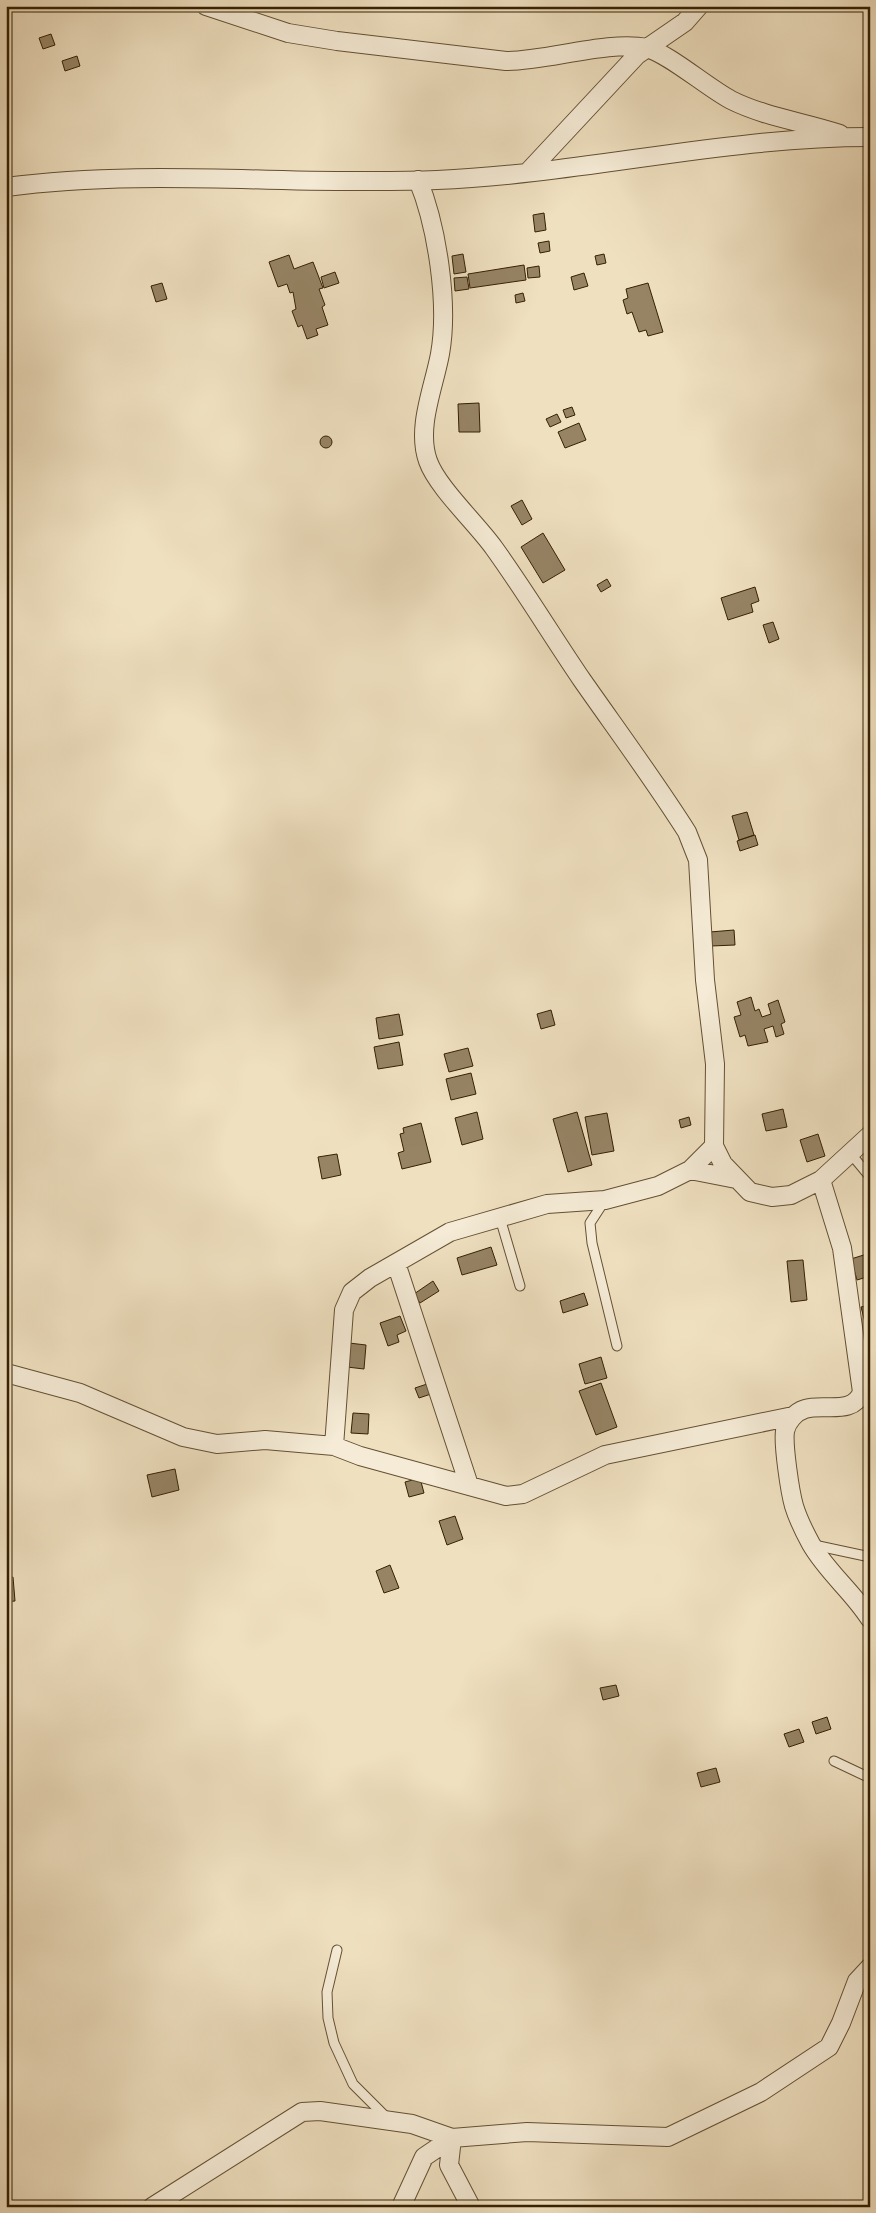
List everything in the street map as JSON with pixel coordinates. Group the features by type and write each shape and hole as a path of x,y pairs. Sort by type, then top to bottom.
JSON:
{"street":[{"path":"206,6 288,33 345,42 506,61 522,61 603,49 647,48 732,100 752,109 850,137"},
{"path":"527,173 612,80 647,48 685,22 699,6"},
{"path":"6,187 114,179 418,180 527,173 653,155 850,137 870,137"},
{"path":"418,180 429,206 438,260 443,317 440,353 428,407 424,440 427,461 434,475 493,546 687,832 698,860 704,971 715,1064 714,1146 723,1164 750,1192 772,1197 791,1195 821,1180 870,1135"},
{"path":"334,1446 344,1310 352,1292 370,1278 450,1232 546,1204 605,1200 658,1186 690,1170 714,1146"},
{"path":"690,1170 736,1179"},
{"path":"821,1180 842,1248 862,1392 859,1401 851,1406 804,1409 793,1416 788,1422 785,1431 788,1462 794,1506 811,1544 824,1564 858,1600 870,1619"},
{"path":"396,1263 469,1485"},
{"path":"6,1373 80,1393 183,1437 216,1444 265,1440 334,1446 360,1456 506,1496 523,1494 605,1455 793,1416"},
{"path":"152,2207 302,2112 320,2111 412,2124 452,2138 527,2132 668,2136 761,2092 829,2047 841,2023 857,1981 870,1967"},
{"path":"400,2207 424,2158 452,2138"},
{"path":"452,2138 449,2165 471,2207"}],"lane":[{"path":"851,1154 870,1177"},
{"path":"605,1200 590,1223 592,1243 617,1346"},
{"path":"500,1218 520,1286"},
{"path":"811,1544 870,1557"},
{"path":"834,1761 870,1778"},
{"path":"337,1950 327,1992 328,2018 334,2044 353,2084 390,2121"}],"building":[{"path":"51,34 55,45 43,49 39,38"},
{"path":"77,56 80,66 65,71 62,61"},
{"path":"544,213 546,230 535,232 533,215"},
{"path":"549,241 550,251 540,253 538,243"},
{"path":"463,254 466,272 454,274 452,256"},
{"path":"604,254 606,263 597,265 595,256"},
{"path":"289,255 294,269 313,262 323,288 319,289 325,305 322,307 328,325 316,329 318,335 307,339 302,325 298,327 292,311 296,309 293,292 290,293 287,284 278,287 269,262"},
{"path":"524,265 526,280 470,288 468,274"},
{"path":"539,266 540,277 528,278 527,268"},
{"path":"335,272 339,283 324,288 321,277"},
{"path":"584,273 588,286 574,290 571,277"},
{"path":"467,277 469,289 455,291 454,278"},
{"path":"162,283 167,299 156,302 151,286"},
{"path":"648,283 663,332 648,336 646,330 639,332 632,312 627,314 623,300 628,298 626,289"},
{"path":"523,293 525,301 516,303 515,295"},
{"path":"479,403 480,432 459,432 458,404"},
{"path":"572,407 575,415 566,418 563,410"},
{"path":"557,414 561,422 550,427 546,419"},
{"path":"579,423 586,440 565,448 558,432"},
{"path":"326,436 332,442 326,448 320,442"},
{"path":"522,500 532,519 522,525 511,506"},
{"path":"543,533 565,570 543,583 521,547"},
{"path":"607,579 611,586 601,592 597,585"},
{"path":"755,587 759,601 751,604 753,612 728,620 721,598"},
{"path":"773,622 779,639 769,643 763,625"},
{"path":"747,812 754,835 739,840 732,816"},
{"path":"755,835 758,845 740,851 737,841"},
{"path":"734,930 735,945 711,946 710,932"},
{"path":"751,997 755,1011 759,1009 762,1017 771,1014 768,1004 778,1000 785,1022 781,1024 784,1034 776,1037 773,1026 764,1029 768,1042 748,1046 745,1035 740,1037 734,1017 741,1015 737,1002"},
{"path":"551,1010 555,1025 541,1029 537,1014"},
{"path":"399,1014 403,1035 379,1039 376,1018"},
{"path":"399,1042 403,1065 378,1069 374,1047"},
{"path":"468,1048 473,1066 449,1072 444,1054"},
{"path":"471,1073 476,1094 451,1100 446,1079"},
{"path":"783,1109 787,1127 766,1131 762,1114"},
{"path":"477,1112 483,1139 462,1145 455,1118"},
{"path":"577,1112 592,1165 568,1172 553,1119"},
{"path":"607,1113 614,1151 592,1155 585,1117"},
{"path":"689,1117 691,1125 681,1128 679,1120"},
{"path":"421,1123 431,1162 402,1169 398,1153 404,1151 400,1134 404,1133 403,1128"},
{"path":"818,1134 825,1156 807,1162 800,1140"},
{"path":"337,1154 341,1175 322,1179 318,1157"},
{"path":"491,1247 497,1265 462,1275 457,1258"},
{"path":"870,1253 870,1276 857,1280 851,1259"},
{"path":"803,1260 807,1300 791,1302 787,1261"},
{"path":"433,1281 439,1291 420,1303 414,1294"},
{"path":"584,1293 588,1305 563,1313 560,1301"},
{"path":"870,1305 870,1329 867,1330 861,1307"},
{"path":"400,1316 406,1331 397,1335 399,1342 388,1346 380,1323"},
{"path":"349,1343 366,1345 364,1369 347,1367"},
{"path":"601,1357 607,1378 585,1384 579,1364"},
{"path":"601,1383 617,1427 596,1435 579,1391"},
{"path":"427,1384 431,1394 419,1398 415,1388"},
{"path":"353,1413 369,1414 368,1434 351,1433"},
{"path":"175,1469 179,1490 152,1497 147,1475"},
{"path":"420,1478 424,1493 409,1497 405,1482"},
{"path":"455,1516 463,1539 447,1545 439,1521"},
{"path":"390,1565 399,1588 384,1593 376,1571"},
{"path":"13,1577 15,1601 6,1602 6,1578"},
{"path":"616,1685 619,1696 603,1700 600,1688"},
{"path":"827,1717 831,1729 816,1734 812,1722"},
{"path":"799,1729 804,1742 789,1747 784,1734"},
{"path":"716,1768 720,1782 701,1787 697,1773"}]}
